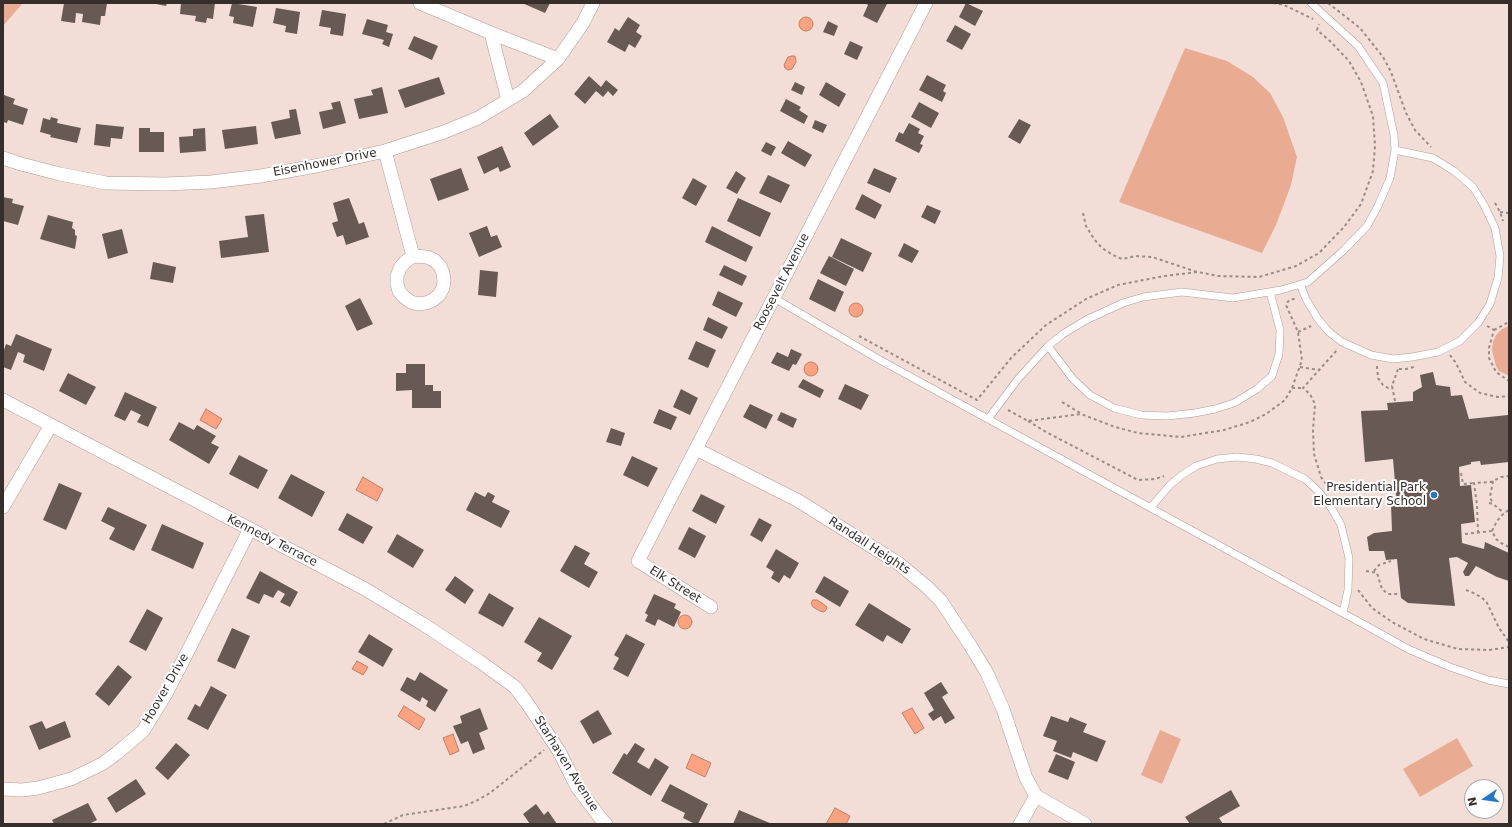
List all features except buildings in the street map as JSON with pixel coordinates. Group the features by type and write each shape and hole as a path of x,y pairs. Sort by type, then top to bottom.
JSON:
{"street":[{"path":"420,3 558,59"},
{"name":"Eisenhower Drive","path":"3,158 60,174 106,184 165,184 212,182 262,176 385,151 444,132 478,118 523,91 558,59 583,23 593,3"},
{"name":"Roosevelt Avenue","path":"638,561 926,3"},
{"path":"491,33 508,100"},
{"path":"385,151 413,256"},
{"name":"Kennedy Terrace","path":"3,400 365,589 423,624 479,661 514,687 528,703"},
{"path":"3,507 51,425"},
{"name":"Randall Heights","path":"696,449 797,500 898,563 927,587 940,601 970,644 987,673 1003,709 1026,778 1036,796"},
{"name":"Hoover Drive","path":"3,789 22,790 38,788 71,779 102,764 117,754 143,731 167,692 250,530"},
{"name":"Elk Street","path":"638,561 711,607"},
{"name":"Starhaven Avenue","path":"528,703 554,743 577,786 606,824"},
{"path":"1020,824 1036,796 1085,824"}],"lane":[{"path":"988,419 1018,379 1048,346 1063,334 1086,320 1123,303 1143,297 1182,292 1233,298 1270,292 1308,282 1344,250 1366,226 1378,206 1390,178 1395,150 1394,135 1383,83 1358,46 1311,3"},
{"path":"1300,284 1306,299 1318,319 1329,332 1342,342 1371,355 1392,359 1438,352 1460,341 1478,323 1490,304 1498,278 1500,256 1495,228 1484,205 1473,187 1454,171 1433,158 1395,150"},
{"path":"1048,346 1074,379 1090,395 1114,408 1141,415 1167,416 1215,409 1234,403 1257,389 1272,376 1279,354 1280,330 1270,292"},
{"path":"774,298 880,360 1415,652 1450,667 1488,680 1509,684"},
{"path":"1150,507 1170,485 1182,475 1196,466 1217,459 1236,457 1266,462 1305,479 1320,493 1332,509 1341,525 1349,558 1348,590 1343,613"}],"path":[{"path":"1083,213 1086,226 1094,239 1102,248 1113,255 1122,259 1136,256 1152,257 1198,272 1218,276 1259,277 1296,266 1319,253 1344,227 1360,204 1373,171 1375,146 1373,116 1361,82 1348,61 1317,30 1320,24 1284,5 1273,3"},
{"path":"1328,3 1360,28 1383,57 1391,72 1406,113 1415,130 1426,143 1437,151"},
{"path":"1494,201 1500,212 1504,225"},
{"path":"1500,212 1509,213"},
{"path":"854,333 977,400 1011,358 1046,325 1086,299 1118,285 1164,276 1198,272"},
{"path":"1062,402 1081,414 1138,433 1181,437 1224,430 1250,422 1266,414 1285,400 1292,388 1302,360 1298,332 1286,304 1289,300 1294,299 1297,305"},
{"path":"1484,330 1491,320"},
{"path":"1298,332 1311,326 1308,321"},
{"path":"1509,322 1494,330 1488,348 1489,358 1496,372 1509,381"},
{"path":"1487,326 1494,330"},
{"path":"1333,347 1343,353"},
{"path":"1446,348 1456,363 1465,382 1480,393 1498,398 1509,396"},
{"path":"1303,388 1338,349"},
{"path":"1371,364 1382,367"},
{"path":"1377,366 1378,378 1383,385 1388,388 1392,386"},
{"path":"1393,368 1406,369 1421,366"},
{"path":"1300,367 1319,370"},
{"path":"1395,401 1392,386 1398,368"},
{"path":"1292,388 1303,388 1310,394 1315,404 1313,430 1314,454 1321,477 1329,488"},
{"path":"1008,410 1066,443 1138,480 1155,479 1166,476"},
{"path":"1028,420 1081,414"},
{"path":"1462,473 1463,484 1493,481 1509,476"},
{"path":"1315,474 1321,477"},
{"path":"1493,481 1490,491 1490,497 1493,504"},
{"path":"1474,483 1477,505 1478,533"},
{"path":"1489,503 1493,504 1504,513"},
{"path":"1492,531 1497,521 1509,510"},
{"path":"1465,534 1492,531"},
{"path":"1492,531 1496,539 1509,547"},
{"path":"1374,571 1379,565 1391,561"},
{"path":"1366,571 1374,571 1377,573 1382,589 1388,594 1398,594"},
{"path":"1357,589 1372,608 1392,622 1424,639 1458,649 1488,650 1509,647"},
{"path":"1466,590 1476,594 1486,602 1499,628 1509,642"},
{"path":"384,824 403,815 464,806 476,801 490,793 554,743"}],"shaded area":[{"path":"3,3 23,3 3,26"},
{"path":"806,17 811,19 813,24 811,29 806,31 801,29 799,24 801,19"},
{"path":"1185,48 1227,61 1253,77 1270,93 1283,117 1297,157 1291,185 1276,225 1262,253 1119,202"},
{"path":"795,56 796,62 792,69 788,70 784,65 788,57"},
{"path":"856,303 861,305 863,310 861,315 856,317 851,315 849,310 851,305"},
{"path":"1509,326 1509,376 1499,371 1496,366 1492,350 1496,335 1502,329"},
{"path":"811,362 816,364 818,369 816,374 811,376 806,374 804,369 806,364"},
{"path":"206,409 222,419 216,429 200,420"},
{"path":"363,477 383,489 377,501 356,490"},
{"path":"813,600 817,600 822,603 827,607 826,610 824,612 813,607 811,603"},
{"path":"685,615 690,617 692,622 690,627 685,629 680,627 678,622 680,617"},
{"path":"357,661 368,667 363,675 352,669"},
{"path":"404,706 425,719 419,730 398,716"},
{"path":"912,708 924,728 915,734 902,713"},
{"path":"1160,730 1181,739 1162,784 1141,775"},
{"path":"453,734 459,751 450,755 443,738"},
{"path":"1457,738 1473,766 1420,797 1403,769"},
{"path":"692,754 711,763 705,777 686,768"},
{"path":"835,808 850,816 846,824 826,824"}],"place":[{"name":"Presidential Park Elementary School","path":"1434,495"}]}
